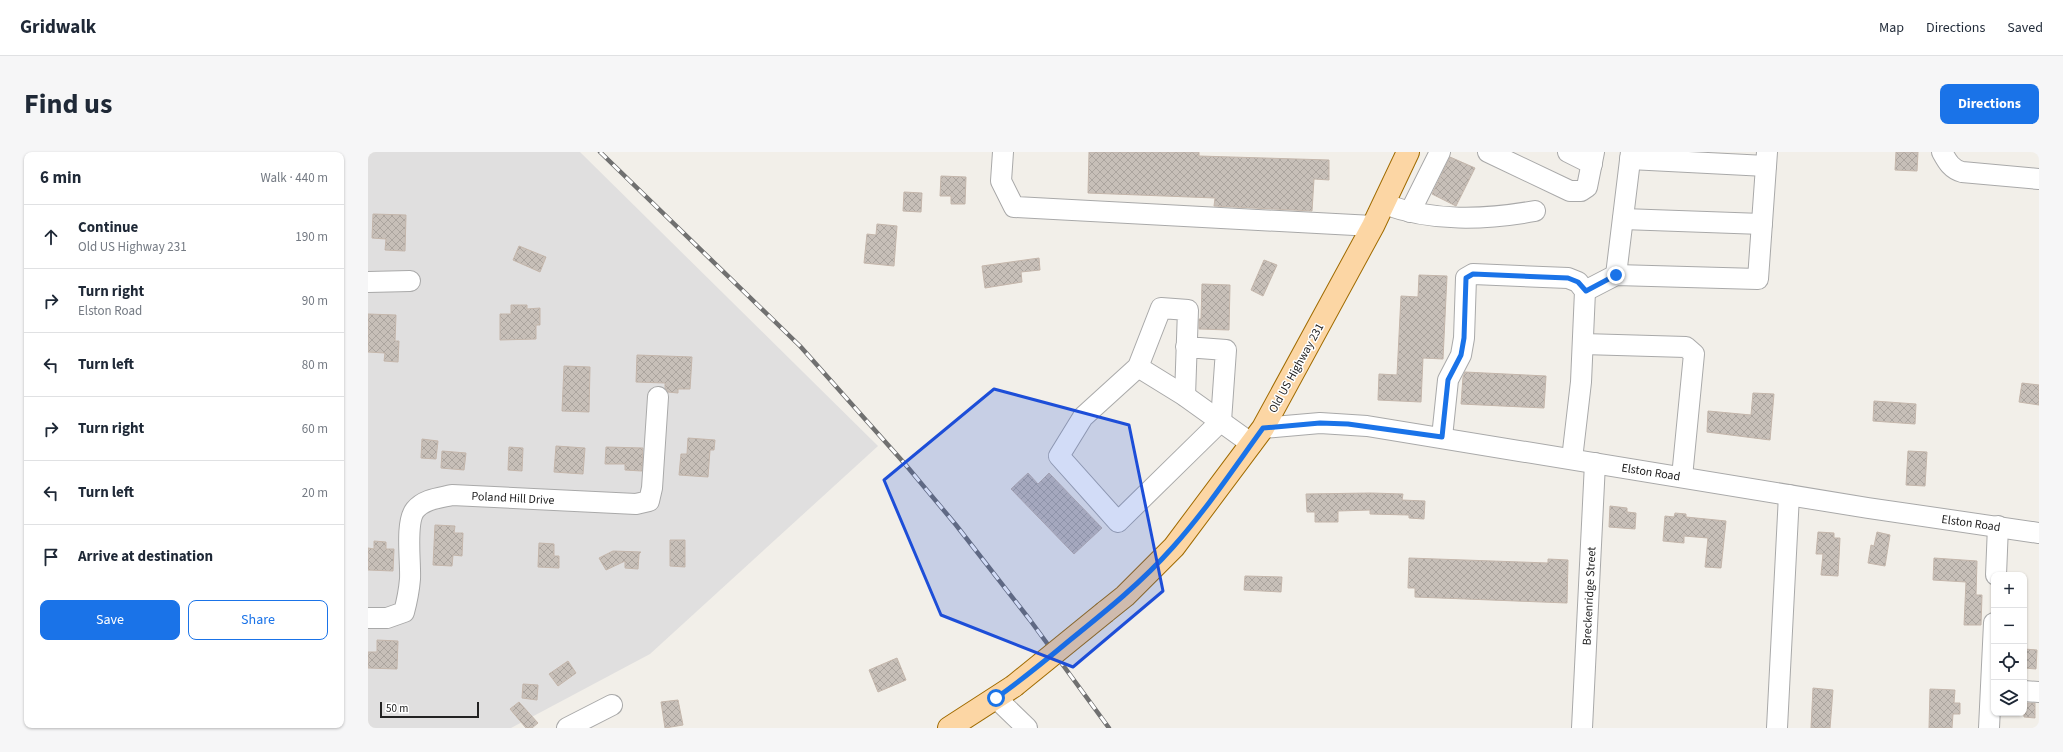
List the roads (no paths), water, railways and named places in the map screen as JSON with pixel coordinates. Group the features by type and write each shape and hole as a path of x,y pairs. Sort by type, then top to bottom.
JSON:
{"main road":[{"name":"Old US Highway 231","path":"949,728 1014,686 1125,596 1174,547 1257,436 1373,226 1408,152"}],"street":[{"path":"1003,152 1001,181 1014,207 1373,226"},
{"path":"1410,212 1440,152"},
{"path":"1488,152 1570,191 1581,192 1587,187 1593,158 1568,152"},
{"path":"1942,152 1948,163 1962,172 2039,179"},
{"path":"1586,291 1616,275 1758,279 1766,159 1630,156 1616,275"},
{"path":"1384,204 1410,212 1443,218 1499,218 1535,211"},
{"path":"1623,219 1762,224"},
{"path":"1442,437 1448,380 1461,355 1464,338 1466,278 1473,274 1568,278 1578,282 1586,291 1581,382 1572,459"},
{"path":"368,282 410,281"},
{"path":"1185,396 1186,347 1188,310 1161,308 1138,367 1083,418 1059,456 1118,522 1221,421 1226,350 1186,347"},
{"path":"1583,344 1686,347 1694,354 1682,477"},
{"path":"1138,367 1185,396 1221,421 1257,436"},
{"name":"Poland Hill Drive","path":"368,618 387,618 404,612 408,601 410,579 409,532 415,510 427,500 452,495 636,504 649,501 652,488 658,397"},
{"name":"Elston Road","path":"1257,436 1320,423 1348,424 1442,437 1789,495 2039,533"},
{"name":"Breckenridge Street","path":"1582,728 1595,463"},
{"path":"1777,728 1789,495"},
{"path":"1996,572 1998,526"},
{"path":"1993,680 1994,644"},
{"path":"2027,691 2039,692"},
{"path":"996,698 1027,728"},
{"path":"567,728 612,705"},
{"path":"1989,728 1991,709"}],"railway":[{"path":"600,152 800,346 905,464 956,525 1030,620 1109,728"}]}
